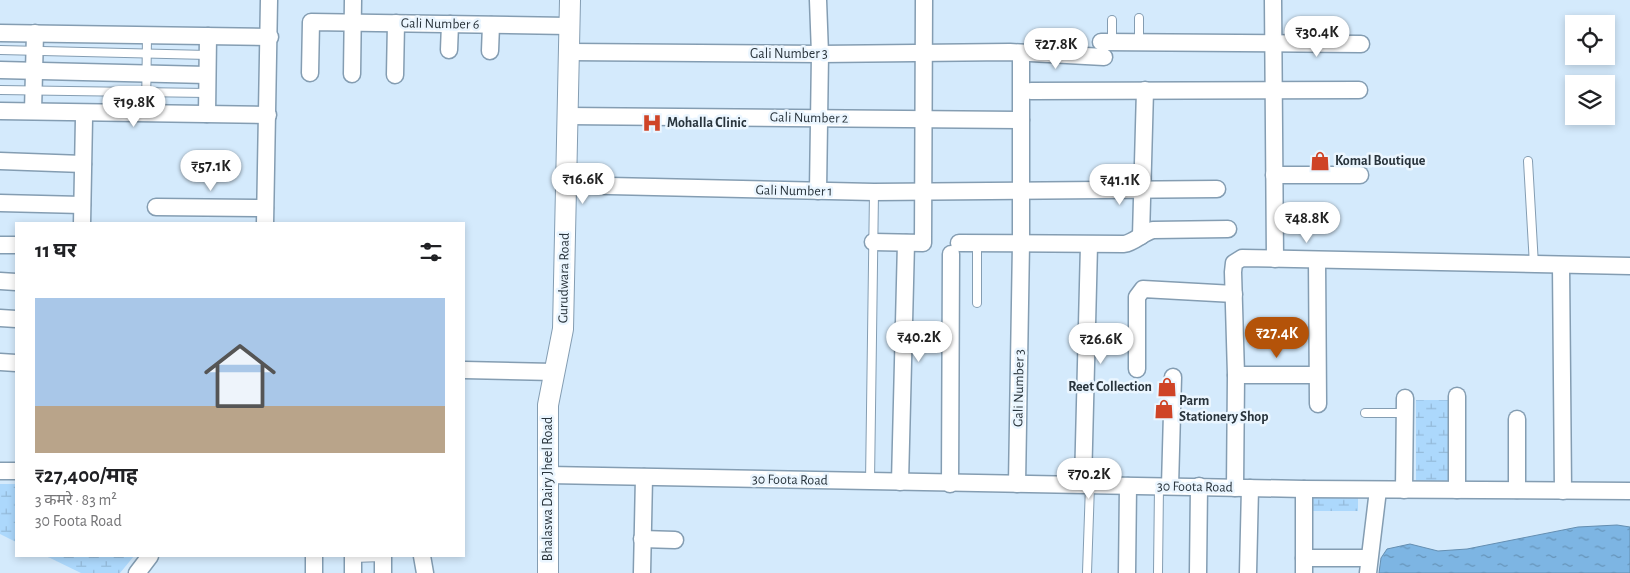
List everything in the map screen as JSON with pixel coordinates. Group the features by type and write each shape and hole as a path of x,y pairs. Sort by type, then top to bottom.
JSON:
{"street":[{"path":"156,207 265,216 270,37 269,0"},
{"path":"352,74 354,0"},
{"name":"Gurudwara Road","path":"548,406 563,329 570,0"},
{"path":"818,0 820,54 818,191"},
{"path":"873,242 923,242 924,0"},
{"path":"1273,0 1274,259"},
{"name":"Gali Number 6","path":"310,73 311,22 569,26"},
{"path":"395,75 396,23"},
{"path":"449,50 450,24"},
{"path":"490,51 491,25"},
{"path":"0,33 270,37"},
{"path":"32,111 34,33"},
{"path":"206,114 208,36"},
{"path":"1016,52 1106,47 1139,42 1361,44"},
{"name":"Gali Number 3","path":"569,52 820,54 1016,52 1021,120 1022,192 1017,484"},
{"path":"0,70 207,75"},
{"path":"1031,90 1359,90"},
{"path":"1140,236 1145,90"},
{"path":"0,111 268,114"},
{"name":"Gali Number 2","path":"567,116 1021,120"},
{"path":"82,222 84,118"},
{"path":"0,161 83,164"},
{"path":"1274,175 1360,175"},
{"name":"Gali Number 1","path":"566,185 874,192 1217,189"},
{"path":"0,203 82,205"},
{"path":"950,484 955,248 977,243 1089,245 1132,243 1140,236 1153,230 1228,229"},
{"path":"900,482 906,243"},
{"path":"1086,485 1089,245"},
{"path":"1248,573 1236,375 1234,262 1242,258 1630,266"},
{"path":"1317,260 1318,404"},
{"path":"1561,265 1563,491"},
{"path":"0,282 15,282"},
{"path":"1137,369 1137,297 1143,289 1234,294"},
{"path":"0,318 15,319"},
{"path":"0,362 15,362"},
{"path":"465,370 554,372"},
{"path":"1236,375 1318,375"},
{"path":"1165,486 1173,377"},
{"path":"1457,396 1457,490"},
{"name":"Bhalaswa Dairy Jheel Road","path":"548,406 548,573"},
{"path":"1404,490 1405,406"},
{"path":"1517,419 1517,490"},
{"path":"0,471 15,471"},
{"name":"30 Foota Road","path":"549,475 950,484 1378,490 1630,491"},
{"path":"642,573 644,477"},
{"path":"1127,573 1128,486"},
{"path":"1198,573 1199,486"},
{"path":"1304,489 1304,566 1368,566 1378,490"},
{"path":"642,539 676,540"},
{"path":"137,573 149,557"},
{"path":"314,557 314,573"},
{"path":"422,557 425,573"}],"lane":[{"path":"1139,18 1139,42"},
{"path":"1106,47 1112,20"},
{"path":"146,112 148,35"},
{"path":"0,50 208,55"},
{"path":"0,90 207,93"},
{"path":"1528,161 1534,265"},
{"path":"870,482 874,192"},
{"path":"1274,215 1332,216"},
{"path":"977,243 977,303"},
{"path":"1365,413 1405,406"},
{"path":"1086,485 1087,573"},
{"path":"1158,573 1165,486"},
{"path":"353,562 383,562"}],"green space":[{"path":"1416,400 1452,400 1452,484 1416,484"},
{"path":"0,484 15,484 15,542 0,534"},
{"path":"1309,497 1358,497 1358,511 1309,511"},
{"path":"48,557 133,557 120,573 81,573"}],"water":[{"path":"1617,525 1630,527 1630,573 1379,573 1381,558 1387,549 1410,544 1438,551 1467,549 1578,527"}],"place":[{"name":"Mohalla Clinic","path":"652,123"},
{"name":"Komal Boutique","path":"1320,161"},
{"name":"Reet Collection","path":"1167,387"},
{"name":"Parm Stationery Shop","path":"1164,409"}]}
